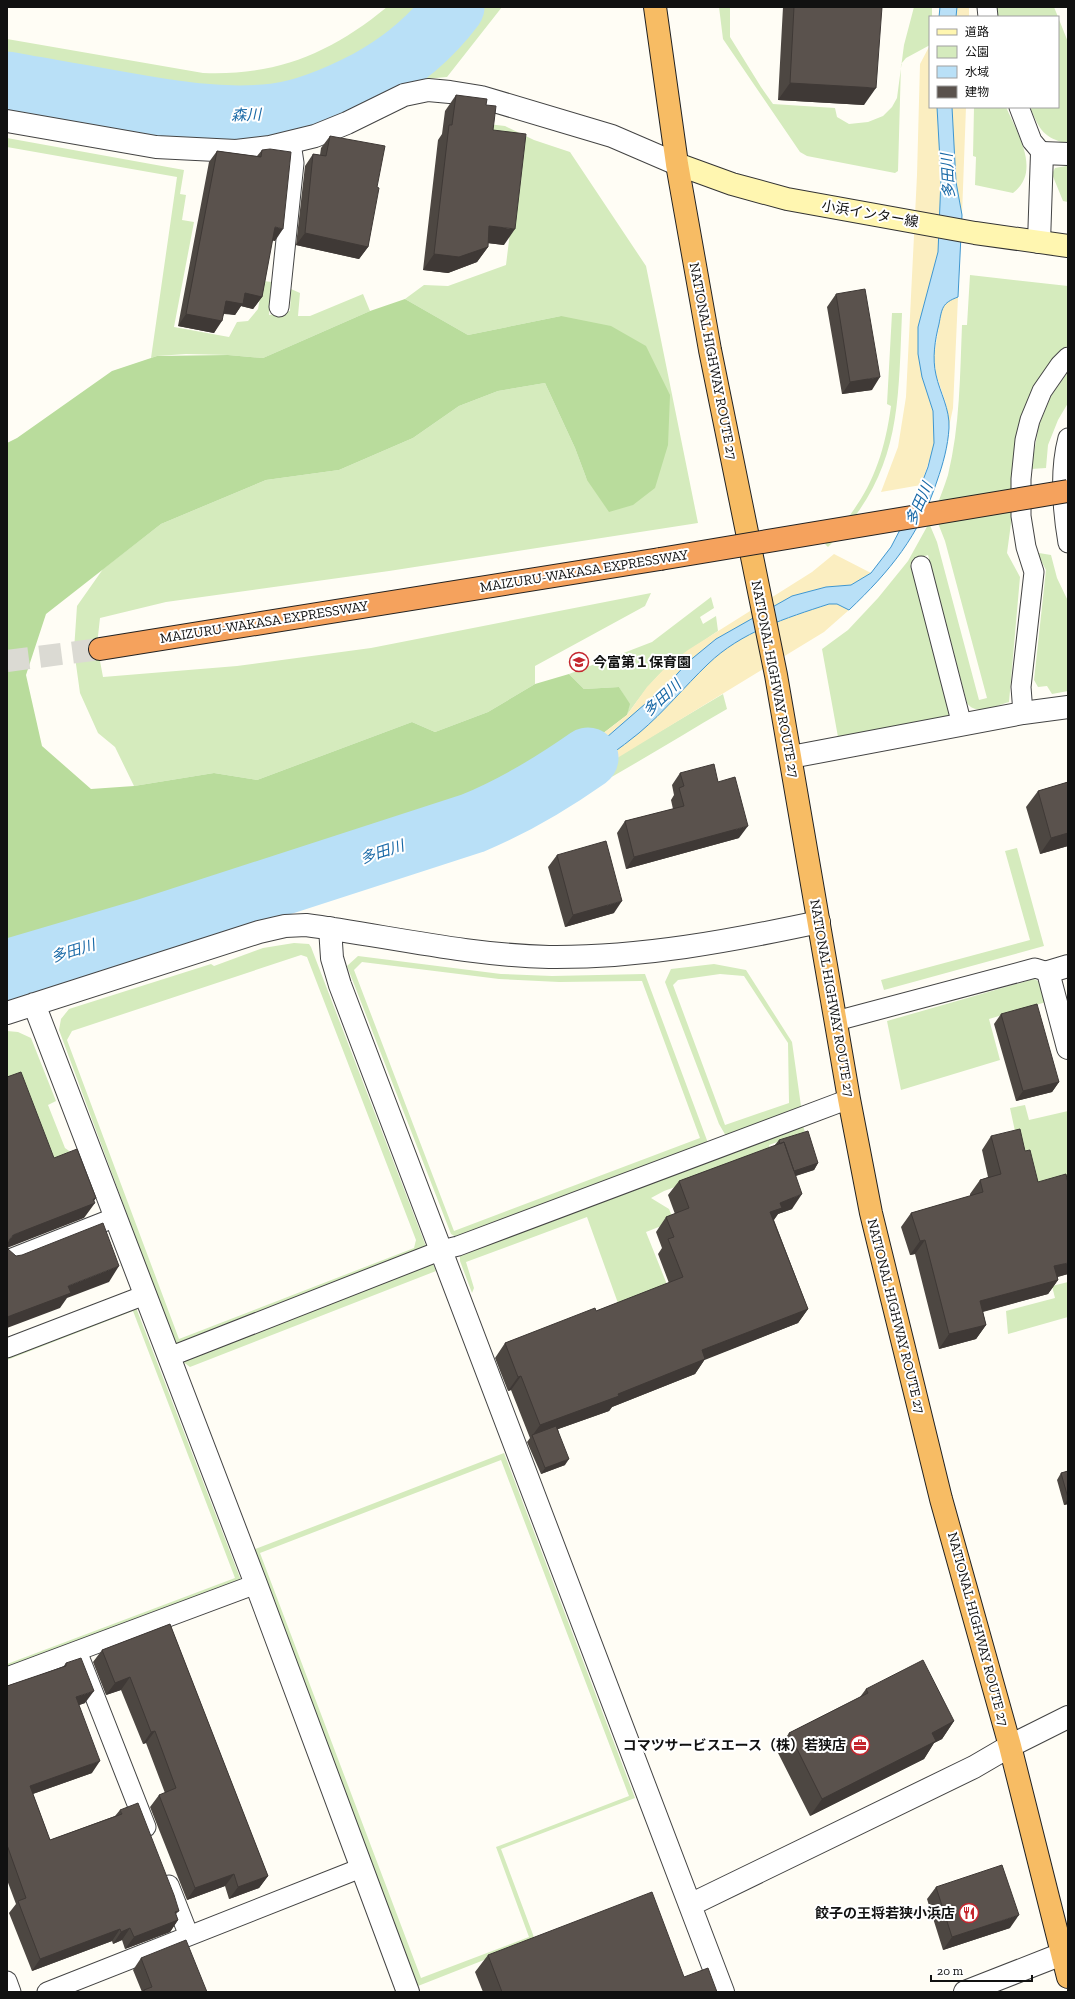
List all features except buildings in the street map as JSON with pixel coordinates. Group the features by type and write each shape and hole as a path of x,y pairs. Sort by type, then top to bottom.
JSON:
{"highway":[{"name":"NATIONAL HIGHWAY ROUTE 27","path":"655,7 677,164 710,350 776,675 849,1099 871,1213 941,1499 1010,1746 1068,1977"},
{"name":"MAIZURU-WAKASA EXPRESSWAY","path":"100,649 660,559 1068,491"}],"main road":[{"name":"小浜インター線","path":"677,164 732,184 787,199 975,233 1068,246"}],"street":[{"path":"7,121 156,147 236,151 291,143 315,136 347,123 404,95 428,90 481,97 544,115 612,136 677,164"},
{"path":"1039,242 1042,153 1068,154"},
{"path":"791,757 1023,713 1068,707"},
{"path":"7,1013 259,932 285,926 306,925 498,953 549,956 599,955 693,946 745,938 819,922"},
{"path":"330,928 332,958 340,986 442,1250 723,1992"},
{"path":"1058,969 1068,1048"},
{"path":"34,1004 256,1584 408,1992"},
{"path":"690,1905 974,1767 1010,1746 1068,1717"},
{"path":"965,1992 1062,1954"}],"lane":[{"path":"1019,108 1032,141 1042,153"},
{"path":"279,307 294,163 291,143"},
{"path":"1023,713 1021,687 1034,572 1026,547 1021,516 1021,479 1025,440 1030,420 1042,392 1060,365 1068,357"},
{"path":"1068,438 1063,456 1062,483 1068,543"},
{"path":"921,566 962,725"},
{"path":"836,1021 1035,968 1058,969"},
{"path":"169,1358 442,1250 458,1246 849,1099"},
{"path":"7,1260 116,1218"},
{"path":"7,1348 145,1294"},
{"path":"7,1677 256,1584"},
{"path":"77,1651 152,1841"},
{"path":"47,1992 361,1868"},
{"path":"163,1870 189,1936"},
{"path":"7,1981 11,1992"}],"green space":[{"path":"387,7 439,7 431,17 404,43 373,65 332,85 302,95 272,101 212,103 181,100 117,91 7,71 7,39 203,73 230,73 279,66 324,49 366,23"},
{"path":"471,7 502,7 447,77 425,79 398,87 397,84 342,112 298,128 266,134 233,134 234,139 197,143 7,107 7,93 199,126 247,128 302,120 353,102 390,82 422,59"},
{"path":"719,7 730,7 730,37 773,104 835,108 837,117 849,124 868,122 883,116 892,107 897,98 901,69 898,171 895,173 807,156 800,152 723,39"},
{"path":"914,7 932,7 932,16 929,16 929,46 906,58 902,63 904,45"},
{"path":"995,7 1054,7 1058,16 996,16"},
{"path":"1059,20 1068,42 1068,144 1048,136 1043,132 1030,108 1059,108"},
{"path":"974,108 1006,108 1021,140 1024,152 1026,174 1021,184 1013,193 975,185 976,157 973,156"},
{"path":"488,124 505,126 534,140 570,152 646,266 698,523 389,571 166,602 100,618 97,645 103,677 237,666 371,648 651,593 645,606 535,666 535,684 488,712 435,732 412,722 257,780 214,773 134,786 115,747 98,733 80,693 74,650 77,606 103,569 161,524 266,480 339,470 413,438 459,406 498,391 545,383 575,448 587,480 561,316 468,335 405,299 424,285 448,286 506,265 520,150 487,146"},
{"path":"7,138 184,170 180,194 186,195 182,220 194,222 174,327 229,337 237,322 248,321 258,309 263,281 272,282 269,315 290,311 291,289 300,293 298,316 310,316 363,294 370,311 263,358 186,354 157,356 151,358 177,177 7,147"},
{"path":"1068,166 1068,202 1063,201 1052,174 1055,168"},
{"path":"970,275 1068,286 1068,345 1054,359 1035,385 1023,411 1017,436 1012,477 1012,516 1007,553 1020,577 1009,702 986,709 975,709 967,703 928,555 912,560 951,715 838,737 822,649 848,630 878,598 908,561 929,523 937,542 979,700 987,698 945,541 934,513 948,475 955,438 959,400 962,325 967,325"},
{"path":"405,299 468,335 561,316 611,326 646,346 670,395 668,445 655,488 633,505 609,512 587,480 575,448 545,383 498,391 459,406 413,438 339,470 266,480 161,524 46,614 26,675 42,746 91,789 134,786 214,773 257,780 412,722 435,732 488,712 535,684 569,674 584,689 619,687 630,704 627,715 593,741 566,770 518,799 477,815 146,925 7,964 7,443 17,438 112,371 157,356 228,355 263,358 370,311"},
{"path":"892,313 902,313 899,380 891,439 882,467 870,494 852,520 828,547 825,544 851,513 862,497 877,465 883,447 891,406 887,404"},
{"path":"1068,372 1068,403 1058,420 1048,445 1046,468 1031,469 1039,425 1051,396"},
{"path":"1039,553 1051,555 1057,578 1068,601 1068,691 1052,694 1047,686 1038,687 1034,680 1046,570 1039,557"},
{"path":"711,597 714,608 700,617 703,624 716,616 718,631 687,651 663,670 627,715 629,704 619,687 584,689 569,674 652,642"},
{"path":"723,694 727,709 575,798 512,830 480,844 7,996 7,985 479,833 516,817"},
{"path":"1017,848 1044,946 884,990 881,980 1030,940 1005,851"},
{"path":"294,943 309,944 311,947 427,1249 176,1347 59,1030 61,1019 69,1009 211,964 214,966 263,948","holes":["301,955 307,957 416,1240 414,1248 179,1339 67,1040 72,1031"]},
{"path":"358,956 501,974 552,976 645,974 708,1143 458,1238 451,1234 347,966","holes":["362,962 499,979 559,982 642,981 700,1138 454,1231 354,970"]},
{"path":"714,964 746,970 792,1042 801,1106 795,1110 726,1136 719,1124 665,982 671,969","holes":["720,974 744,976 788,1043 789,1103 725,1125 673,985 678,980"]},
{"path":"1034,979 1042,983 1046,1002 989,1019 1000,1060 901,1090 887,1021"},
{"path":"7,1031 18,1032 31,1038 56,1101 48,1105 65,1148 76,1156 7,1182"},
{"path":"1025,1105 1029,1120 1068,1111 1068,1181 1028,1191 1010,1108"},
{"path":"803,1126 805,1132 769,1145 771,1152 664,1191 651,1198 669,1209 674,1221 646,1232 668,1287 619,1306 587,1217 466,1262 474,1288 472,1293 460,1261 460,1253"},
{"path":"429,1263 433,1264 436,1271 190,1367 182,1361"},
{"path":"1068,1282 1068,1317 1008,1334 1006,1311 1055,1298 1052,1286"},
{"path":"135,1305 242,1583 7,1671 7,1664 235,1578 133,1311 7,1360 7,1355"},
{"path":"504,1453 635,1798 501,1849 535,1940 418,1986 253,1550","holes":["501,1460 629,1796 496,1847 529,1937 421,1978 260,1553"]}],"sand":[{"path":"957,7 969,7 969,16 956,16"},
{"path":"929,47 929,108 937,108 941,179 938,252 918,327 922,377 933,411 935,443 921,485 881,492 898,447 906,397 917,175 920,64"},
{"path":"952,108 966,108 962,215 956,182"},
{"path":"958,297 953,408 949,427 946,404 936,374 934,356 942,308 947,301"},
{"path":"834,554 871,573 851,585 826,587 792,596 716,639 688,662 668,684 632,716 566,770 593,741 627,715 647,687 668,665 688,650 812,572"},
{"path":"829,604 837,604 849,610 824,632 614,760 516,817 594,766 639,733 657,717 708,664 735,643 765,627"}],"water":[{"path":"439,7 471,7 422,59 407,41"},
{"path":"940,7 957,7 956,16 939,16"},
{"path":"937,108 952,108 956,182 962,215 958,297 946,304 942,310 934,349 936,375 948,414 949,428 941,468 930,501 902,552 878,581 849,610 837,604 829,604 765,627 735,643 708,664 657,717 639,733 594,766 516,817 518,799 566,770 599,744 668,684 688,662 716,639 792,596 826,587 851,585 871,573 891,547 915,501 928,467 934,443 933,411 922,377 918,354 918,327 938,252 941,179"}],"waterway":[{"name":"森川","path":"7,82 197,114 255,116 286,112 310,106 334,97 380,74 415,49 445,19 454,7"},
{"name":"多田川","path":"7,970 146,929 473,823 532,794 588,758"}],"tunnel":[{"path":"7,661 100,649"}],"place":[{"name":"今富第１保育園","path":"579,662"},
{"name":"コマツサービスエース（株）若狭店","path":"860,1745"},
{"name":"餃子の王将若狭小浜店","path":"969,1913"}]}
